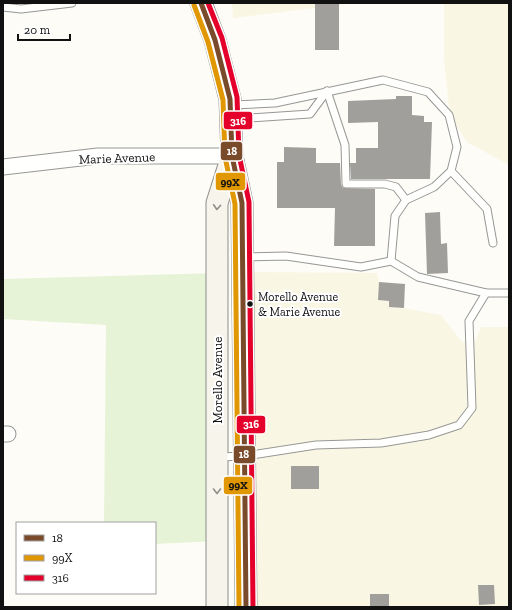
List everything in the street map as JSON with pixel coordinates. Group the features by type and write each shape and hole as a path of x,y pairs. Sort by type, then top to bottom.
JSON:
{"street":[{"name":"Morello Avenue","path":"202,3 215,40 230,99 232,156 242,203 246,607"},
{"name":"Marie Avenue","path":"3,167 98,156 232,156"},
{"name":"Morello Avenue","path":"217,607 217,203 232,156"}],"lane":[{"path":"3,7 21,9 72,3"},
{"path":"231,112 383,80 428,92 449,115 457,148 451,171 434,187 406,200 395,216 392,262"},
{"path":"231,112 310,114 327,91"},
{"path":"327,91 346,145 346,184 385,184 396,187 406,200"},
{"path":"451,171 487,209 493,243"},
{"path":"243,257 286,256 361,267 392,262 418,277 486,293 509,293"},
{"path":"217,458 245,456 316,445 381,442 429,435 459,425 472,408 469,321 486,293"}],"shaded area":[{"path":"232,3 356,3 233,18"},
{"path":"444,3 509,3 509,165 467,142 450,116 444,60"},
{"path":"243,272 377,273 379,282 379,300 389,301 389,307 404,308 441,315 462,342 475,342 481,327 509,327 509,607 246,607"}],"green space":[{"path":"217,273 217,541 156,544 156,522 104,522 106,325 3,319 3,279"}],"building":[{"path":"315,3 339,3 339,50 315,50"},
{"path":"396,96 412,96 412,115 424,116 424,122 432,122 430,179 351,179 350,163 356,163 356,148 378,148 378,122 348,123 348,101 396,99"},
{"path":"284,147 316,148 316,163 340,163 341,184 343,188 375,189 375,246 334,246 335,208 277,208 277,162 284,162"},
{"path":"440,212 441,244 447,243 448,273 427,274 425,213"},
{"path":"379,282 405,284 404,308 389,307 389,301 378,300"},
{"path":"291,466 319,466 319,489 291,489"},
{"path":"478,585 494,585 495,604 479,605"},
{"path":"370,594 389,594 389,607 370,607"}],"transit line":[{"name":"18","path":"201,3 215,40 230,99 232,156 242,203 246,607"},
{"name":"316","path":"208,3 222,38 237,97 239,155 249,202 253,607"},
{"name":"99X","path":"194,5 208,42 223,100 225,157 235,204 239,607"}],"place":[{"name":"Morello Avenue & Marie Avenue","path":"250,304"}]}
